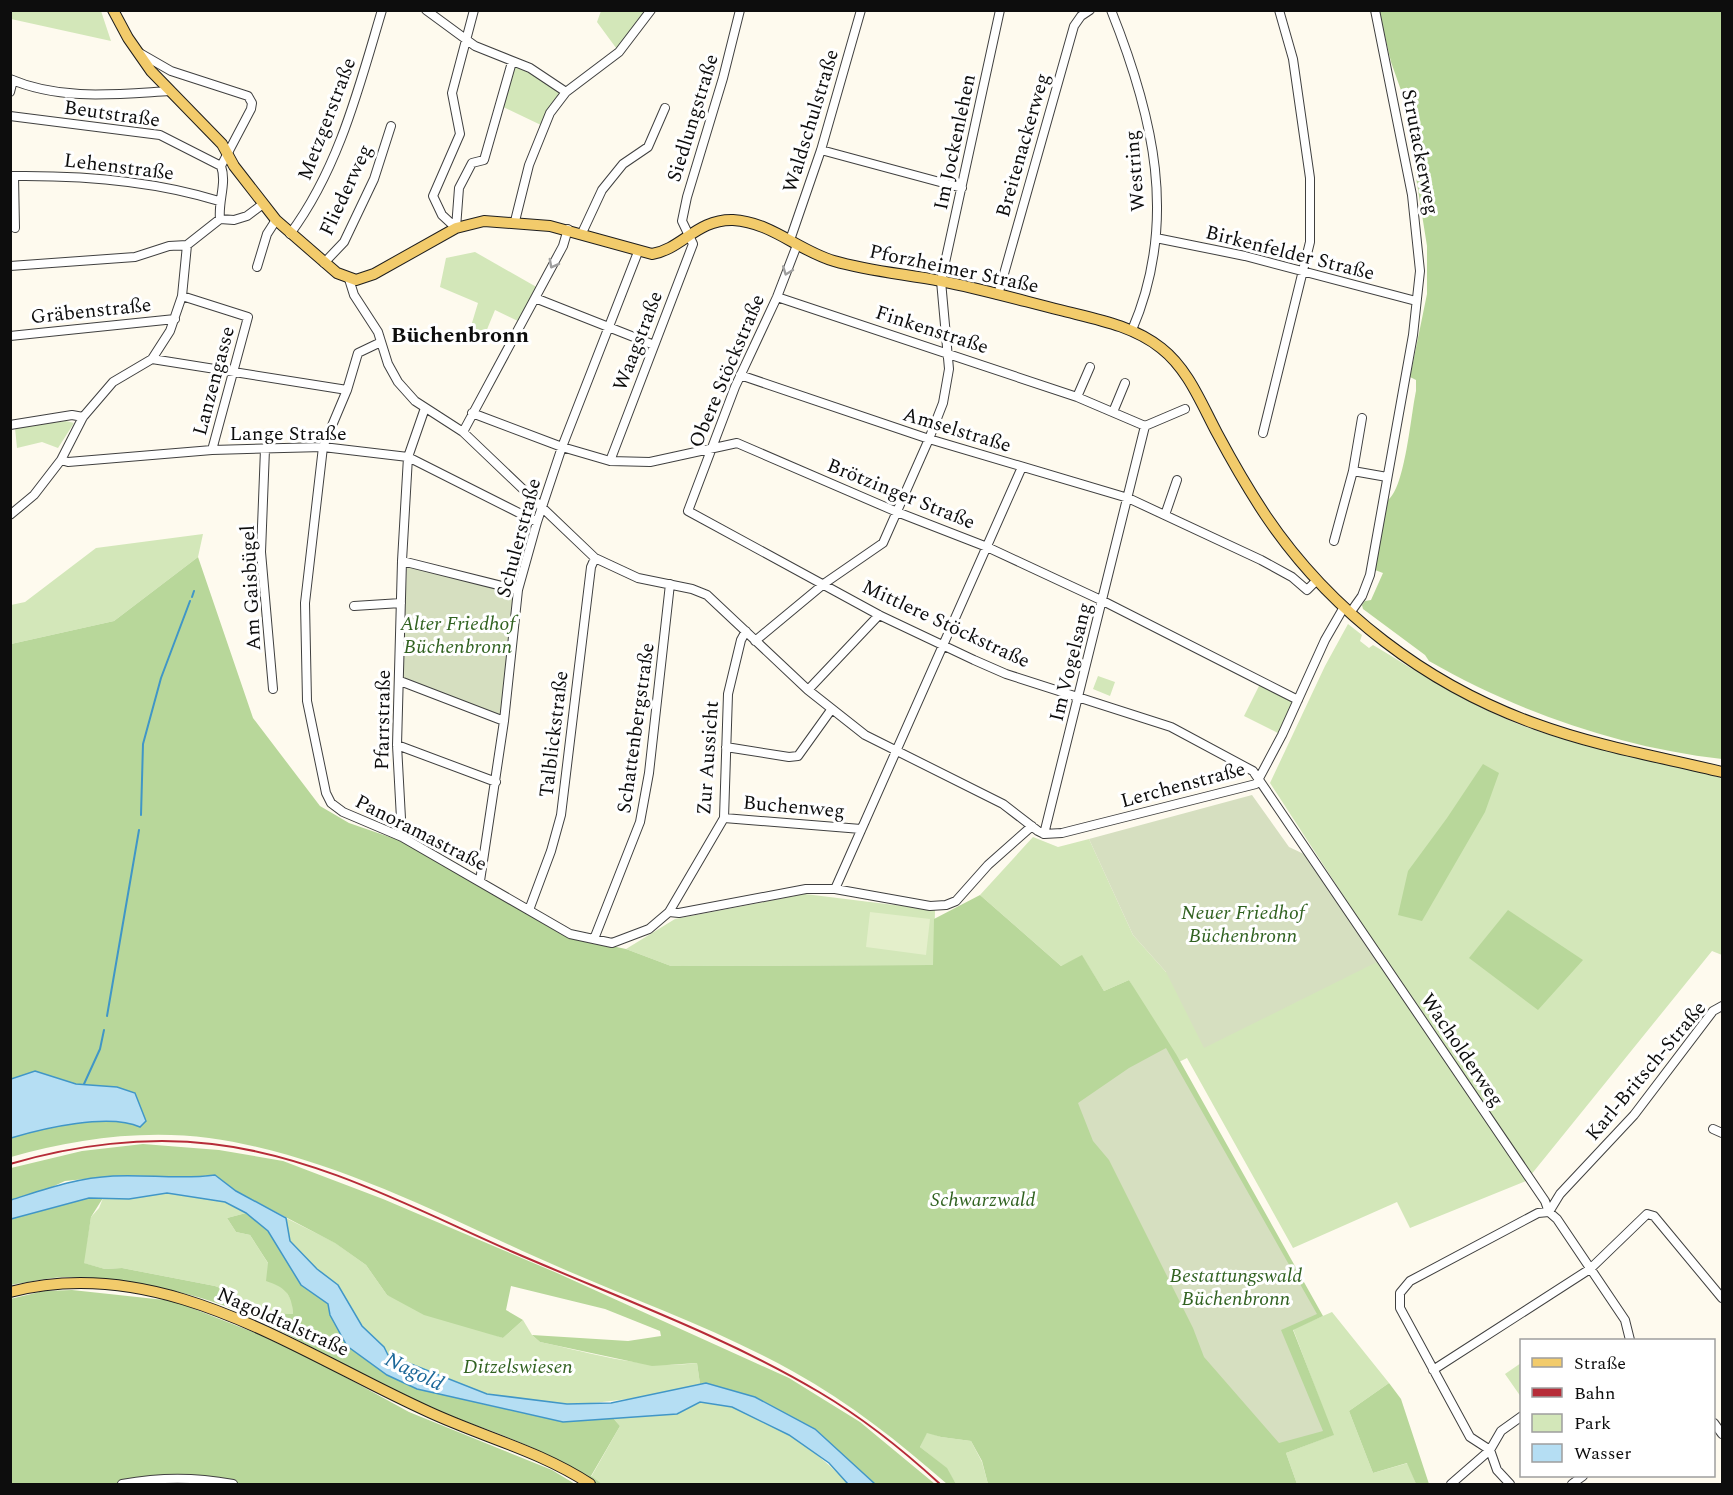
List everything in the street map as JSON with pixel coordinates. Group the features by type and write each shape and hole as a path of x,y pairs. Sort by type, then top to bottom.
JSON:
{"main road":[{"path":"113,10 136,51 170,92 210,131 276,220 324,263 349,279"},
{"name":"Pforzheimer Straße","path":"349,279 363,279 456,228 484,221 515,221 568,229 638,252 662,252 689,233 713,223 734,220 757,225 844,264 941,281 1132,330 1160,347 1181,368 1251,495 1280,537 1317,580 1347,610 1421,668 1477,700 1537,725 1605,745 1722,772"},
{"name":"Nagoldtalstraße","path":"10,1292 43,1285 90,1283 150,1291 180,1298 275,1334 426,1411 538,1455 590,1485"}],"street":[{"name":"Metzgerstraße","path":"290,234 310,207 328,170 353,106 382,10"},
{"path":"426,10 465,40 530,69 566,92"},
{"path":"456,228 442,215 433,195 460,134 452,93 474,10"},
{"path":"515,221 529,165 543,126 566,92 619,52 651,10"},
{"name":"Siedlungstraße","path":"689,233 682,221 687,197 720,89 740,10"},
{"name":"Waldschulstraße","path":"794,242 861,10"},
{"name":"Im Jockenlehen","path":"755,641 825,584 883,543 943,403 949,369 949,353 941,281 1000,10"},
{"name":"Breitenackerweg","path":"998,295 1074,26 1081,16 1090,10"},
{"name":"Westring","path":"1111,10 1135,70 1148,121 1156,186 1156,238 1145,295 1132,330"},
{"path":"1263,433 1305,272 1310,242 1311,178 1293,59 1279,10"},
{"name":"Strutackerweg","path":"1374,10 1412,195 1419,241 1420,271 1413,335 1387,477"},
{"path":"136,51 171,72 248,96 252,103 221,166 223,182 219,201 220,219"},
{"path":"456,228 459,188 472,163 484,160 512,62"},
{"path":"10,92 12,80 44,90 75,94 170,92"},
{"path":"582,233 602,190 623,164 648,147 665,108"},
{"name":"Beutstraße","path":"10,116 160,135 221,166"},
{"name":"Fliederweg","path":"324,263 344,242 374,179 391,126"},
{"path":"822,150 962,188"},
{"name":"Lehenstraße","path":"15,228 12,176 88,176 196,194 219,201"},
{"path":"10,266 135,257 169,246 187,245 220,219 234,220 247,216 263,204"},
{"path":"257,267 267,234 276,220"},
{"path":"463,432 563,246 568,229"},
{"name":"Waagstraße","path":"610,461 693,244 689,233"},
{"name":"Birkenfelder Straße","path":"1156,238 1245,256 1416,301"},
{"name":"Obere Stöckstraße","path":"688,511 710,448 740,375 777,297 794,242"},
{"path":"10,515 34,495 61,460 83,417 113,382 152,359 175,319 182,296 187,245"},
{"name":"Schulerstraße","path":"480,881 504,721 518,590 537,522 562,447 638,252"},
{"path":"349,279 354,295 378,332 398,382 425,408 463,432 595,558 638,578 670,584 707,595 831,711 865,735 1003,804 1044,834"},
{"name":"Lanzengasse","path":"182,296 248,317 212,450"},
{"name":"Finkenstraße","path":"777,297 1077,397 1145,426"},
{"path":"536,298 654,345"},
{"name":"Gräbenstraße","path":"10,336 175,319"},
{"name":"Panoramastraße","path":"381,342 358,353 347,390 323,447 305,603 307,701 320,776 331,803 343,812 402,837 560,930 612,943 649,929 669,912"},
{"path":"152,359 347,390"},
{"path":"1077,397 1090,367"},
{"name":"Amselstraße","path":"740,375 929,439 1128,498 1261,560 1292,577 1307,590 1317,580"},
{"path":"1113,412 1125,383"},
{"name":"Pfarrstraße","path":"402,837 397,745 402,561 408,457 425,408"},
{"path":"1128,498 1145,426 1185,410"},
{"name":"Brötzinger Straße","path":"472,413 562,447 610,461 650,462 737,443 897,512 987,547 1103,602 1298,700"},
{"path":"10,425 72,415 83,417"},
{"path":"1334,541 1353,471 1362,418"},
{"name":"Lange Straße","path":"61,460 68,462 212,450 323,447 408,457 537,522"},
{"name":"Am Gaisbügel","path":"265,449 261,552 273,689"},
{"path":"835,890 1022,467"},
{"path":"1353,471 1387,477"},
{"name":"Lerchenstraße","path":"1044,834 1062,833 1251,786 1261,780 1325,640 1367,584 1387,477"},
{"path":"1165,515 1177,480"},
{"name":"Im Vogelsang","path":"1044,834 1128,498"},
{"name":"Mittlere Stöckstraße","path":"688,511 879,615 942,646 1006,674 1171,727 1253,771 1261,780"},
{"name":"Talblickstraße","path":"529,910 551,851 561,815 591,567 595,558"},
{"path":"402,561 518,590"},
{"name":"Schattenbergstraße","path":"594,939 640,822 650,773 670,584"},
{"path":"354,606 401,603"},
{"path":"808,690 879,615"},
{"name":"Zur Aussicht","path":"669,912 724,818 728,693 741,640 746,631"},
{"path":"400,681 504,721"},
{"path":"726,747 789,757 798,756 831,711"},
{"path":"397,745 496,782"},
{"name":"Wacholderweg","path":"1261,780 1545,1201 1549,1212 1557,1219 1625,1320 1630,1339"},
{"name":"Buchenweg","path":"724,818 861,829"},
{"path":"669,912 679,913 806,889 835,890 930,906 956,901 988,865 1032,826"},
{"name":"Karl-Britsch-Straße","path":"1549,1212 1560,1194 1634,1115 1713,1011 1722,1006"},
{"path":"1713,1129 1722,1133"},
{"path":"1510,1485 1497,1470 1490,1450 1470,1437 1400,1308 1399,1301 1404,1287 1420,1275 1538,1213 1549,1212"},
{"path":"1433,1370 1590,1269 1647,1214 1654,1216 1722,1298"},
{"path":"1451,1485 1490,1450 1501,1431 1520,1417"},
{"path":"122,1485 164,1477 201,1478 233,1485"}],"green space":[{"path":"11,10 101,11 111,41 11,19"},
{"path":"601,11 651,11 619,52 597,22"},
{"path":"1379,11 1722,11 1722,759 1645,746 1607,736 1570,725 1498,696 1429,661 1425,655 1363,609 1362,605 1365,601 1371,600 1383,573 1375,570 1388,500 1394,493 1403,466 1416,391 1416,380 1410,377 1427,294 1427,246 1403,96 1391,62"},
{"path":"512,62 566,92 543,126 499,105"},
{"path":"475,252 540,289 522,323 495,310 481,344 468,336 478,303 440,287 446,258"},
{"path":"66,421 74,423 58,448 42,442 17,448 15,428"},
{"path":"203,534 198,557 114,621 11,644 11,605 25,602 96,548"},
{"name":"Schwarzwald","path":"198,557 253,718 320,806 349,823 404,842 573,938 626,949 671,966 933,965 934,919 980,895 1061,966 1082,955 1104,991 1129,980 1176,1054 1323,1316 1293,1330 1334,1435 1286,1453 1297,1484 988,1484 982,1461 971,1441 927,1433 920,1447 947,1468 956,1484 947,1484 854,1410 815,1384 763,1355 417,1203 335,1170 252,1146 184,1135 109,1137 59,1145 11,1157 11,644 114,621"},
{"name":"Alter Friedhof Büchenbronn","path":"407,566 515,592 502,717 402,678"},
{"path":"1348,624 1362,635 1360,641 1369,648 1373,645 1462,697 1518,724 1594,747 1722,778 1722,955 1712,951 1526,1181 1410,1228 1397,1202 1293,1248 1187,1058 1175,1064 1129,980 1104,991 1082,956 1061,966 980,895 1033,837 1058,847 1089,839 1133,935 1166,972 1377,962 1384,958 1270,783 1325,666"},
{"path":"1098,676 1115,682 1110,696 1093,689"},
{"path":"1261,682 1298,700 1282,735 1244,716"},
{"path":"1483,764 1499,773 1485,812 1422,921 1398,915 1408,871"},
{"name":"Neuer Friedhof Büchenbronn","path":"1252,795 1289,847 1306,855 1377,962 1204,1048 1166,972 1133,935 1089,839"},
{"path":"805,894 935,910 934,965 671,966 626,949 675,919"},
{"path":"1508,910 1583,960 1538,1010 1469,958"},
{"path":"870,912 930,919 926,955 866,947"},
{"name":"Bestattungswald Büchenbronn","path":"1166,1048 1317,1314 1281,1330 1323,1431 1279,1443 1204,1357 1193,1328 1109,1160 1093,1141 1078,1103 1129,1068"},
{"path":"143,1144 219,1150 283,1161 383,1199 557,1273 789,1378 860,1422 935,1484 875,1484 815,1429 755,1397 706,1383 700,1384 697,1363 652,1366 540,1342 532,1335 628,1341 661,1336 660,1331 605,1309 511,1286 506,1310 523,1320 503,1338 424,1315 387,1295 366,1265 335,1243 236,1191 215,1175 160,1179 115,1176 65,1181 41,1192 11,1200 11,1168 82,1151"},
{"path":"167,1193 225,1202 246,1213 227,1218 236,1232 250,1235 292,1301 293,1314 260,1312 230,1292 215,1286 122,1268 105,1269 83,1263 91,1217 99,1208 103,1198 129,1199"},
{"path":"89,1198 103,1198 91,1217 84,1263 105,1269 122,1268 215,1286 230,1292 260,1312 293,1314 291,1301 286,1292 266,1281 268,1263 250,1235 236,1232 227,1218 246,1213 268,1231 301,1285 328,1304 330,1315 417,1389 563,1422 613,1418 620,1426 591,1476 602,1484 597,1484 555,1458 533,1448 400,1394 258,1320 213,1302 164,1288 113,1280 64,1277 11,1285 11,1219"},
{"name":"Ditzelswiesen","path":"286,1218 334,1242 366,1265 387,1295 503,1338 523,1320 532,1335 540,1342 638,1362 677,1365 697,1363 700,1384 648,1396 566,1404 511,1400 461,1385 387,1355 384,1347 362,1326 338,1285 317,1269 290,1241"},
{"path":"72,1290 174,1301 258,1334 316,1361 409,1412 552,1470 575,1484 11,1484 10,1299 44,1291"},
{"path":"1332,1312 1389,1383 1349,1411 1373,1473 1408,1463 1416,1484 1297,1484 1286,1453 1333,1435 1293,1329"},
{"path":"1520,1364 1520,1396 1505,1374"},
{"path":"1389,1383 1401,1399 1429,1484 1416,1484 1407,1463 1373,1473 1349,1411"},
{"path":"700,1402 732,1407 764,1420 810,1449 848,1484 602,1484 591,1477 620,1426 613,1418 677,1414"},
{"path":"927,1432 941,1437 971,1441 982,1462 988,1484 956,1484 946,1468 920,1447"}],"water":[{"path":"35,1071 76,1084 117,1087 135,1093 146,1121 140,1127 111,1121 76,1124 11,1138 11,1079"},
{"name":"Nagold","path":"215,1175 236,1191 286,1218 290,1241 317,1269 338,1285 362,1326 384,1347 388,1355 487,1394 567,1404 611,1403 706,1383 755,1397 815,1429 875,1484 848,1484 829,1463 789,1435 732,1407 700,1402 677,1414 563,1422 417,1389 387,1375 347,1346 330,1315 328,1304 301,1285 268,1231 246,1213 225,1202 167,1193 129,1199 89,1198 11,1219 11,1200 74,1182 113,1176"}],"waterway":[{"path":"192,597 194,591"},
{"path":"141,815 143,744 161,678 190,601"},
{"path":"107,1016 139,830"},
{"path":"84,1084 100,1049 104,1030"}],"railway":[{"path":"10,1164 85,1147 162,1141 212,1144 251,1150 329,1172 746,1353 819,1392 851,1413 897,1447 940,1484"}],"district":[{"name":"Büchenbronn","path":"460,335"}]}
